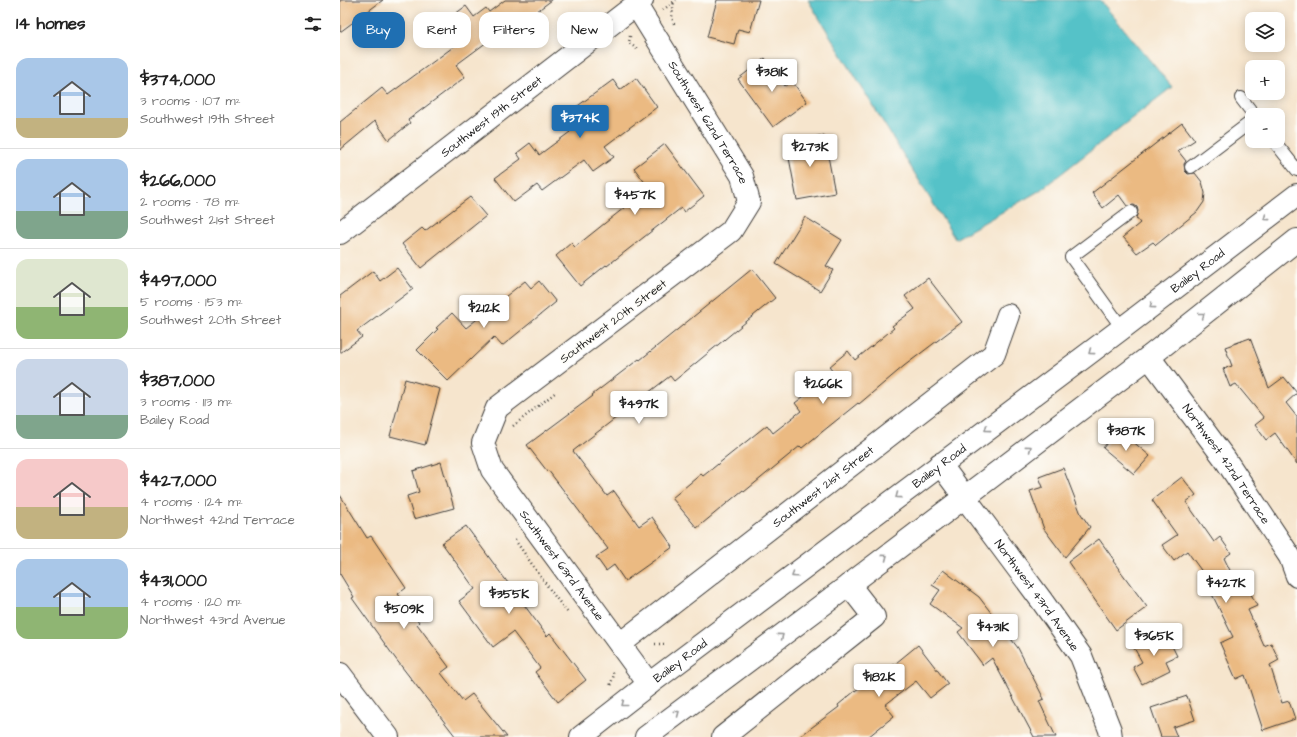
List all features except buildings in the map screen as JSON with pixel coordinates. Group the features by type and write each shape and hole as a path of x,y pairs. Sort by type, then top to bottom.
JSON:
{"street":[{"name":"Southwest 62nd Terrace","path":"642,9 742,176 750,202"},
{"name":"Southwest 19th Street","path":"340,232 642,9"},
{"name":"Bailey Road","path":"581,737 649,684 1297,195"},
{"name":"Southwest 20th Street","path":"483,443 497,408 731,232 750,202"},
{"path":"646,737 1149,357 1297,240"},
{"name":"Southwest 21st Street","path":"620,644 994,354 1008,315"},
{"name":"Northwest 42nd Terrace","path":"1149,357 1225,459 1290,557 1297,576"},
{"name":"Southwest 63rd Avenue","path":"483,443 492,470 649,684"},
{"name":"Northwest 43rd Avenue","path":"940,464 1081,656 1110,730 1111,737"},
{"path":"723,737 874,617 849,585"},
{"path":"340,674 388,737"}],"lane":[{"path":"1240,98 1248,108"},
{"path":"1190,167 1245,126"},
{"path":"1280,148 1297,170"},
{"path":"1122,328 1071,257 1131,212"}],"path":[{"path":"641,52 629,43 631,33 642,9 675,0 672,17 674,25"},
{"path":"511,429 560,390"},
{"path":"514,539 572,618"},
{"path":"638,630 654,643 669,643 664,647"},
{"path":"612,666 614,675 610,686 636,667"}],"water":[{"path":"808,0 1100,0 1172,87 1039,191 955,239"}]}
